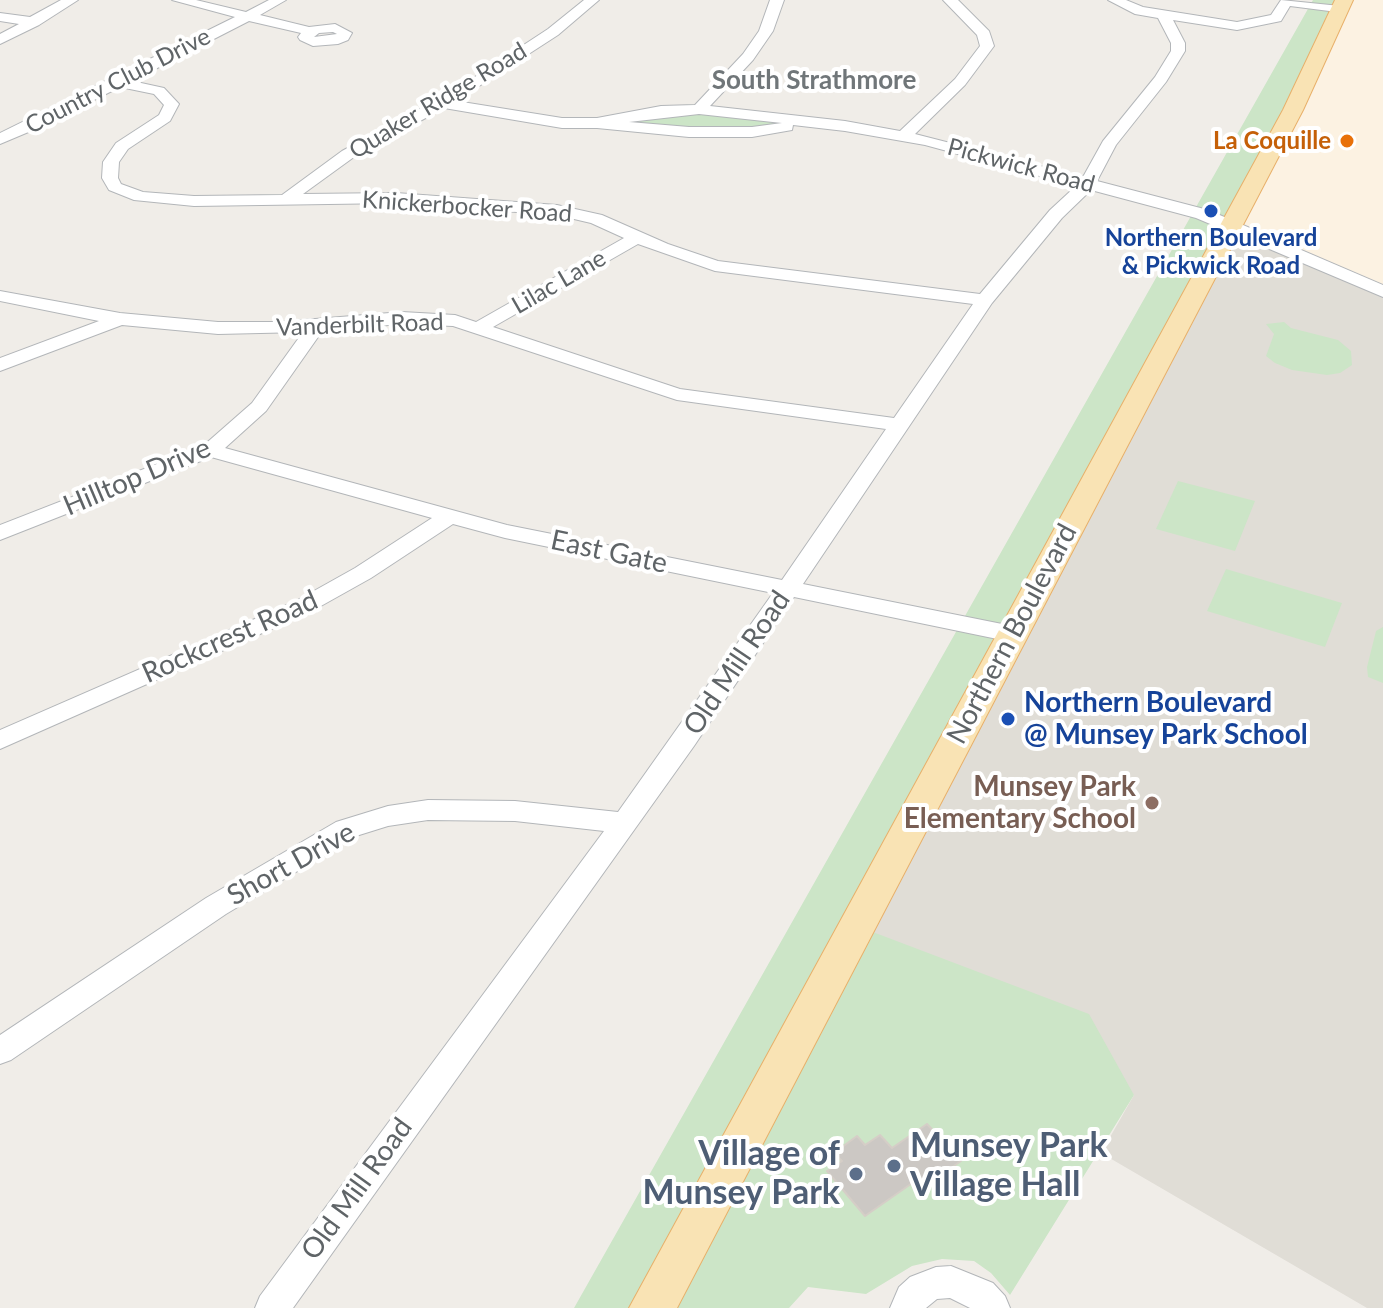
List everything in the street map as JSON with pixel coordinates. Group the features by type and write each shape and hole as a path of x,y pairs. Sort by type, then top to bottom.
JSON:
{"main road":[{"name":"Northern Boulevard","path":"652,1308 1313,72 1342,5"}],"street":[{"path":"0,40 71,0"},
{"path":"179,0 310,31"},
{"name":"Country Club Drive","path":"0,139 279,0"},
{"name":"Quaker Ridge Road","path":"284,201 348,154 441,103 553,32 592,0"},
{"path":"699,109 748,57 766,31 777,0"},
{"path":"904,136 960,82 987,46 984,34 950,0"},
{"path":"1115,0 1131,9 1164,16 1216,24 1253,25 1276,18 1288,1 1342,5"},
{"name":"Old Mill Road","path":"272,1308 685,740 985,300 1056,214 1087,184 1109,144 1161,79 1178,51 1178,43 1164,16"},
{"path":"0,17 34,22"},
{"name":"Knickerbocker Road","path":"118,82 159,91 172,104 165,118 122,146 109,169 110,178 121,191 140,197 180,201 396,198 557,210 596,219 683,256 752,273 985,300"},
{"name":"Pickwick Road","path":"441,103 550,122 725,133 808,122"},
{"name":"Pickwick Road","path":"597,123 661,111 699,109 904,136 1202,214 1383,292"},
{"name":"Lilac Lane","path":"480,327 638,237"},
{"name":"Vanderbilt Road","path":"0,296 120,319 218,328 402,318 443,320 480,327 540,350 677,394 901,425"},
{"path":"0,365 120,319"},
{"name":"Hilltop Drive","path":"0,533 210,450 259,407 317,325"},
{"name":"East Gate","path":"210,450 505,531 1012,634"},
{"name":"Rockcrest Road","path":"0,740 304,606 363,573 451,515"},
{"name":"Short Drive","path":"0,1051 216,906 346,829 388,816 428,810 515,811 623,823"},
{"path":"907,1308 911,1299 922,1289 936,1283 951,1282 974,1291 993,1308"}],"shaded area":[{"path":"1344,0 1383,0 1383,284 1380,291 1229,226"},
{"name":"Munsey Park Elementary School","path":"1229,226 1383,292 1383,1308 1367,1308 1101,1153 1134,1095 856,925"}],"green space":[{"path":"1313,0 1344,0 857,926 1089,1014 1134,1095 1010,1295 991,1273 974,1261 942,1259 912,1266 866,1294 808,1287 789,1308 574,1308"},
{"path":"661,111 808,122 752,132 597,123"},
{"path":"1284,322 1291,328 1338,340 1351,351 1352,365 1340,373 1327,375 1292,370 1275,363 1266,356 1274,334 1266,324"},
{"path":"1178,481 1255,501 1235,551 1156,529"},
{"path":"1226,569 1342,603 1325,647 1207,611"},
{"path":"1383,627 1383,683 1368,677 1367,667 1376,631"}],"building":[{"name":"Munsey Park Village Hall","path":"927,1124 961,1161 924,1187 918,1179 865,1216 827,1171 842,1161 834,1153 857,1136 865,1145 880,1135 892,1148"}],"place":[{"name":"La Coquille","path":"1347,141"},
{"name":"Northern Boulevard & Pickwick Road","path":"1211,211"},
{"name":"Northern Boulevard @ Munsey Park School","path":"1008,719"},
{"name":"Munsey Park Elementary School","path":"1152,803"},
{"name":"Munsey Park Village Hall","path":"894,1166"},
{"name":"Village of Munsey Park","path":"856,1174"}],"district":[{"name":"South Strathmore","path":"814,81"}]}
